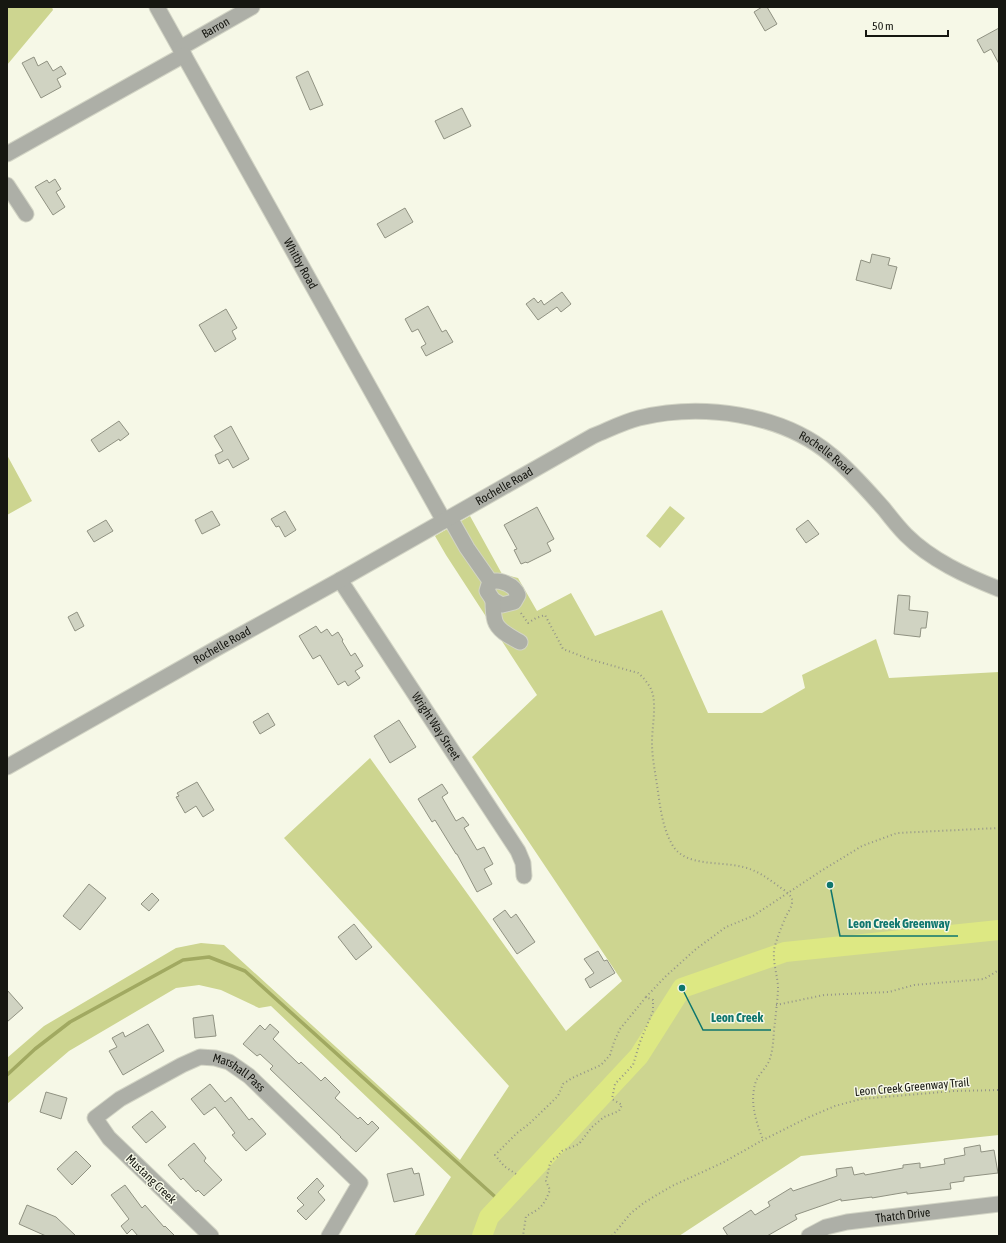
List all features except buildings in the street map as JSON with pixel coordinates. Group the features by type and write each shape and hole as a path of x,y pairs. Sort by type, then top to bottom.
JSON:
{"street":[{"name":"Whitby Road","path":"157,7 447,520 490,581"},
{"name":"Barron","path":"7,154 182,52 252,7"},
{"path":"7,186 26,214"},
{"name":"Rochelle Road","path":"7,767 594,436 637,419 663,414 692,411 714,412 764,421 790,430 813,442 841,463 863,485 906,534 926,552 967,576 999,589"},
{"name":"Wright Way Street","path":"340,580 518,851 524,876"},
{"path":"492,600 502,605 514,602 518,595 516,590 506,583 497,580 490,581 487,591 492,600 495,621 500,629 511,638 520,642"},
{"name":"Marshall Pass","path":"95,1118 120,1099 182,1065 200,1057 215,1058 229,1062 249,1076 360,1183 329,1236"},
{"name":"Mustang Creek","path":"95,1118 109,1138 211,1236"},
{"name":"Thatch Drive","path":"809,1236 826,1227 847,1222 999,1204"}],"path":[{"path":"528,623 545,615 563,649 589,659 638,673 644,678 653,694 654,707 652,743 654,768 666,829 673,846 683,856 690,859 702,862 743,866 758,872 788,893 792,899 791,906 774,949 775,970 778,987 772,1050 768,1062 756,1081 754,1090 753,1108 763,1140"},
{"path":"516,1174 504,1166 495,1155 558,1096 563,1084 572,1078 601,1065 610,1055 620,1029 646,997 666,976 702,945 726,927 753,916 862,846 897,833 999,828"},
{"path":"776,1005 824,995 889,992 914,985 984,979 999,970"},
{"path":"523,1236 526,1216 540,1209 544,1204 550,1190 546,1181 550,1163 553,1158 557,1157 562,1151 579,1144 592,1127 604,1117 619,1112 622,1105 612,1099 615,1084 633,1066 640,1042 653,1011 654,1000 646,997"},
{"name":"Leon Creek Greenway Trail","path":"612,1236 631,1213 645,1202 672,1186 722,1163 763,1140 834,1106 861,1099 954,1091 999,1090"}],"green space":[{"path":"7,7 52,7 53,10 7,65"},
{"path":"7,455 32,501 7,515"},
{"path":"670,506 685,518 660,548 646,536"},
{"path":"470,516 502,574 518,578 537,611 571,593 595,636 662,610 708,713 762,713 805,688 802,675 876,639 889,678 999,672 999,1135 801,1156 679,1236 414,1236 451,1177 271,1006 259,1008 221,990 199,985 176,988 69,1051 7,1104 7,1058 44,1026 176,948 201,943 224,945 460,1160 509,1086 284,838 370,758 566,1031 622,981 472,757 537,695 435,536"}],"waterway":[{"path":"482,1236 489,1217 639,1056 682,988 785,952 999,930"},
{"path":"7,1075 35,1049 70,1022 183,960 209,957 245,971 502,1203"}],"place":[{"name":"Leon Creek Greenway","path":"830,885"},
{"name":"Leon Creek","path":"682,988"}]}
